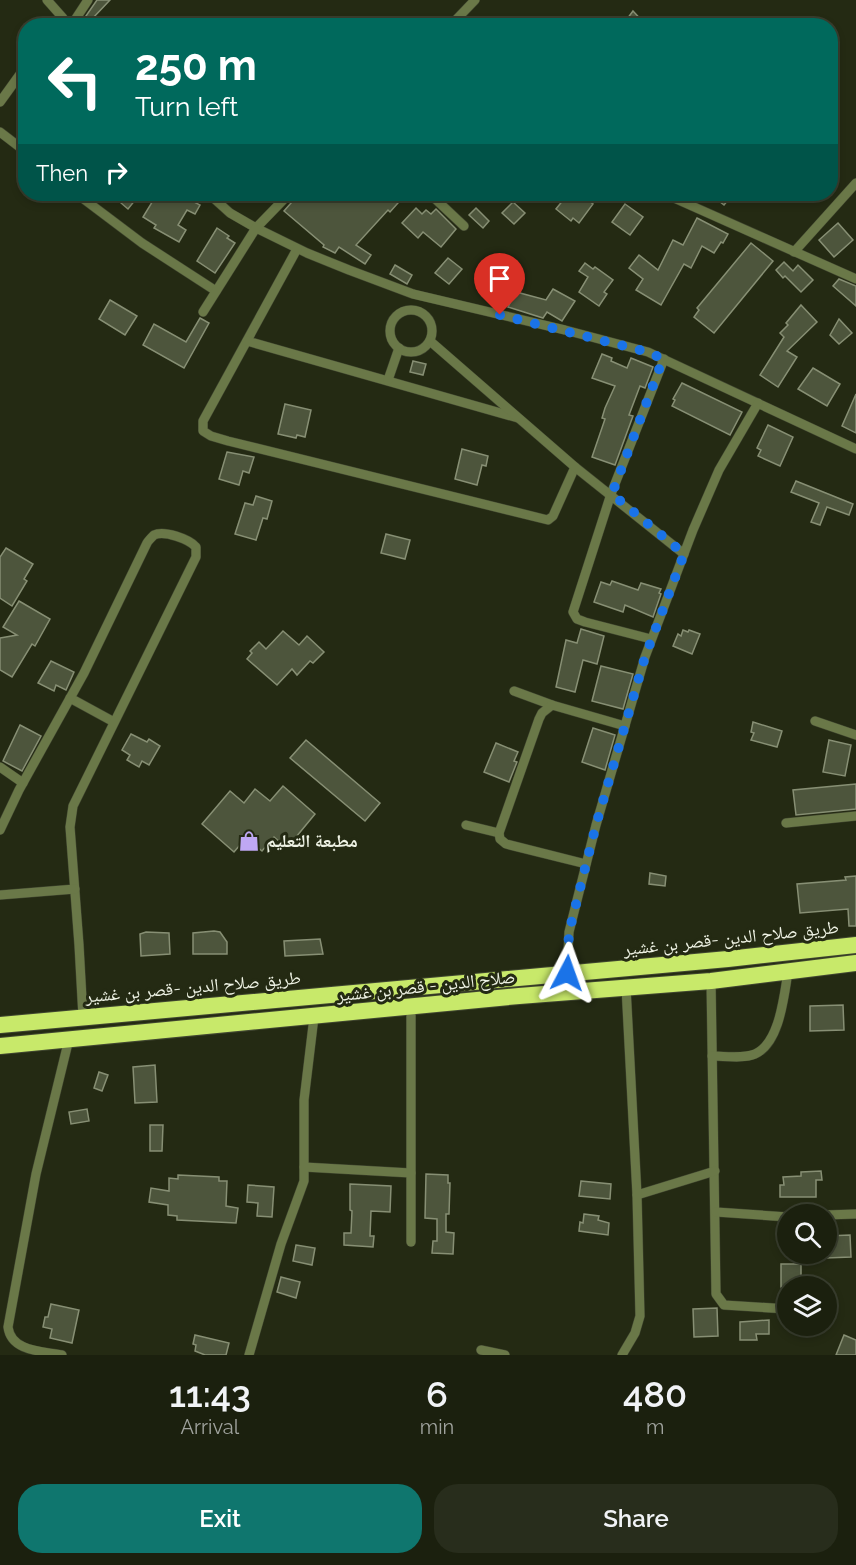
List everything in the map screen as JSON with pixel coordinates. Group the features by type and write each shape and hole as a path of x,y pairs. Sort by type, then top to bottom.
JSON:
{"highway":[{"name":"طريق صلاح الدين -قصر بن غشير","path":"0,1025 856,945"},
{"name":"صلاح الدين - قصر بن غشير","path":"0,1046 711,981 856,963"}],"street":[{"path":"47,0 58,18"},
{"path":"76,18 88,0"},
{"path":"458,18 475,0"},
{"path":"0,102 18,77"},
{"path":"0,132 18,146"},
{"path":"795,252 856,183"},
{"path":"86,201 134,237 216,291"},
{"path":"216,201 256,228 297,249 413,294 648,352 856,448"},
{"path":"203,312 256,228 282,201"},
{"path":"437,201 464,226"},
{"path":"681,201 856,279"},
{"path":"297,249 203,421 203,431 211,436 548,520 553,516 575,467"},
{"path":"411,309 413,294"},
{"path":"411,309 422,312 430,320 433,331 430,342 424,348 416,351 399,348 392,338 391,324 399,314 411,309"},
{"path":"247,341 522,420"},
{"path":"430,342 575,467 612,494 684,554"},
{"path":"388,380 399,348"},
{"path":"651,639 585,622 577,619 573,612 612,494 663,359"},
{"path":"567,973 569,932 586,864 651,639 719,470 758,403"},
{"path":"0,830 70,698 147,543 154,536 164,534 190,541 196,547 196,557 73,806 70,827 83,1017"},
{"path":"514,691 552,705 625,726"},
{"path":"70,698 114,722"},
{"path":"552,705 542,713 539,719 499,833 500,839 507,844 586,864"},
{"path":"815,721 856,735"},
{"path":"0,767 23,783"},
{"path":"786,823 856,816"},
{"path":"466,825 499,833"},
{"path":"0,896 75,889"},
{"path":"712,1056 749,1055 756,1054 762,1049 770,1040 779,1021 788,972"},
{"path":"711,981 716,1294 724,1305 777,1308"},
{"path":"622,1355 635,1333 640,1316 637,1195 626,987"},
{"path":"411,1007 411,1242"},
{"path":"249,1355 281,1244 304,1181 304,1100 314,1017"},
{"path":"62,1355 17,1344 9,1334 8,1327 40,1154 69,1039"},
{"path":"304,1167 411,1173"},
{"path":"637,1195 715,1171"},
{"path":"716,1212 777,1216"},
{"path":"837,1215 856,1214"},
{"path":"481,1350 505,1355"}],"building":[{"path":"97,0 110,0 93,18 85,18"},
{"path":"633,11 640,18 628,18"},
{"path":"123,201 134,201 128,209 121,203"},
{"path":"153,201 192,201 200,205 195,214 187,210 178,225 186,230 179,242 154,228 156,225 143,217"},
{"path":"293,201 400,201 390,212 388,210 356,245 371,255 365,264 339,247 335,253 323,247 324,245 284,211"},
{"path":"562,201 589,201 593,204 579,223 573,218 571,221 556,209"},
{"path":"513,202 525,213 514,224 502,213"},
{"path":"625,204 643,217 630,235 612,222"},
{"path":"416,208 422,214 426,210 431,214 436,209 456,229 441,247 423,232 418,238 402,223"},
{"path":"476,208 489,221 483,228 469,215"},
{"path":"697,218 728,234 723,243 721,242 714,253 702,246 691,268 684,264 661,305 636,290 643,279 629,268 639,255 658,270 673,240 683,245"},
{"path":"838,223 853,240 834,257 819,240"},
{"path":"217,228 235,243 215,273 197,261"},
{"path":"751,243 773,261 714,333 694,317 699,310 697,308"},
{"path":"448,258 462,269 449,284 435,273"},
{"path":"784,262 793,271 798,265 813,280 801,292 776,270"},
{"path":"585,263 613,280 604,292 607,294 599,306 579,292 588,277 579,271"},
{"path":"395,265 412,275 407,284 390,274"},
{"path":"839,279 856,286 856,306 833,286"},
{"path":"553,289 575,301 562,321 547,312 543,318 508,307 516,292 546,300"},
{"path":"110,300 137,316 125,335 99,319"},
{"path":"801,305 817,322 787,351 797,357 778,387 760,375 784,337 780,333"},
{"path":"200,318 209,323 184,368 143,345 154,324 186,342"},
{"path":"839,319 852,333 839,344 830,335"},
{"path":"602,354 627,368 631,358 653,367 645,388 640,386 629,415 633,416 615,465 592,457 605,419 602,418 605,408 615,386 592,378"},
{"path":"413,361 426,364 423,375 410,372"},
{"path":"813,368 840,384 827,406 798,389"},
{"path":"682,383 742,412 730,435 672,406 675,400 673,399"},
{"path":"856,394 856,433 842,426"},
{"path":"285,404 311,410 305,437 297,435 296,438 278,434"},
{"path":"768,425 793,437 780,466 758,456 761,450 757,448"},
{"path":"462,449 488,456 486,466 482,465 477,485 455,479"},
{"path":"227,452 254,457 249,473 243,471 239,485 219,479"},
{"path":"796,481 853,504 849,515 827,507 820,525 811,522 819,503 791,492"},
{"path":"256,496 272,501 267,519 263,518 256,540 235,534 245,503 253,505"},
{"path":"386,534 410,540 405,559 381,553"},
{"path":"6,548 33,564 24,579 27,581 12,606 0,598 0,557"},
{"path":"612,581 638,590 641,583 661,589 653,617 625,605 623,612 594,602 601,582 610,585"},
{"path":"19,601 50,619 35,646 32,644 12,677 0,670 0,638 17,635 3,627"},
{"path":"581,629 604,636 597,664 583,660 575,692 556,687 566,640 577,643"},
{"path":"683,630 700,634 692,654 673,646 678,634 681,636"},
{"path":"283,631 299,645 307,636 324,652 313,663 310,661 297,675 292,669 277,685 247,659 252,653 250,651 259,642 266,649"},
{"path":"51,661 74,672 66,690 56,685 54,691 38,683"},
{"path":"601,666 633,674 623,709 592,701"},
{"path":"753,722 782,731 777,747 751,740 754,733 751,732"},
{"path":"20,725 41,736 22,771 3,761"},
{"path":"593,728 615,735 605,770 582,762"},
{"path":"131,734 147,742 149,739 160,746 149,765 142,761 139,767 127,760 130,755 122,750"},
{"path":"306,740 380,803 365,821 290,758"},
{"path":"829,740 851,745 845,776 823,772"},
{"path":"496,743 518,752 514,761 517,762 509,782 484,772"},
{"path":"856,784 856,809 796,815 793,790"},
{"path":"283,786 315,814 287,848 274,837 262,851 246,838 234,852 202,824 230,791 244,803 255,789 270,801"},
{"path":"650,873 666,876 665,886 649,884"},
{"path":"856,876 856,926 849,926 848,909 800,913 797,884 846,880 845,877"},
{"path":"220,932 227,942 227,954 193,954 193,933"},
{"path":"169,933 170,954 141,956 140,934"},
{"path":"320,939 323,954 285,956 284,941"},
{"path":"843,1005 844,1030 810,1031 810,1006"},
{"path":"155,1065 157,1102 135,1103 133,1067"},
{"path":"99,1072 108,1075 102,1091 94,1088"},
{"path":"87,1109 89,1121 71,1124 69,1112"},
{"path":"150,1125 163,1125 162,1151 150,1151"},
{"path":"821,1171 822,1180 816,1180 816,1197 780,1197 780,1185 784,1185 783,1177 801,1176 801,1172"},
{"path":"426,1174 448,1175 449,1214 446,1214 446,1232 454,1233 453,1254 432,1253 433,1241 437,1241 437,1219 425,1218"},
{"path":"178,1175 219,1177 219,1181 227,1181 226,1206 238,1208 236,1223 177,1220 177,1216 168,1215 168,1205 149,1202 151,1188 169,1191 169,1178 178,1179"},
{"path":"581,1181 611,1184 610,1199 579,1196"},
{"path":"350,1184 391,1186 390,1212 371,1211 370,1236 374,1236 373,1247 344,1245 344,1233 351,1233"},
{"path":"248,1185 274,1187 272,1217 257,1216 258,1203 247,1202"},
{"path":"584,1214 599,1216 598,1220 609,1223 608,1235 579,1231"},
{"path":"850,1235 851,1257 837,1258 837,1236"},
{"path":"296,1245 315,1248 312,1265 293,1261"},
{"path":"781,1264 801,1264 801,1276 781,1276"},
{"path":"281,1277 300,1282 296,1298 277,1292"},
{"path":"51,1304 79,1310 72,1343 50,1338 52,1329 43,1327"},
{"path":"717,1308 718,1336 694,1337 693,1309"},
{"path":"769,1320 769,1334 756,1334 757,1340 740,1340 740,1322"},
{"path":"195,1335 229,1343 226,1355 205,1355 195,1351 196,1345 193,1344"},
{"path":"844,1335 856,1340 856,1355 836,1355"}],"place":[{"name":"مطبعة التعليم","path":"249,841"}],"route":[{"path":"500,315 648,352 663,359 612,494 684,554 645,657 596,825 569,932 567,973"}]}
